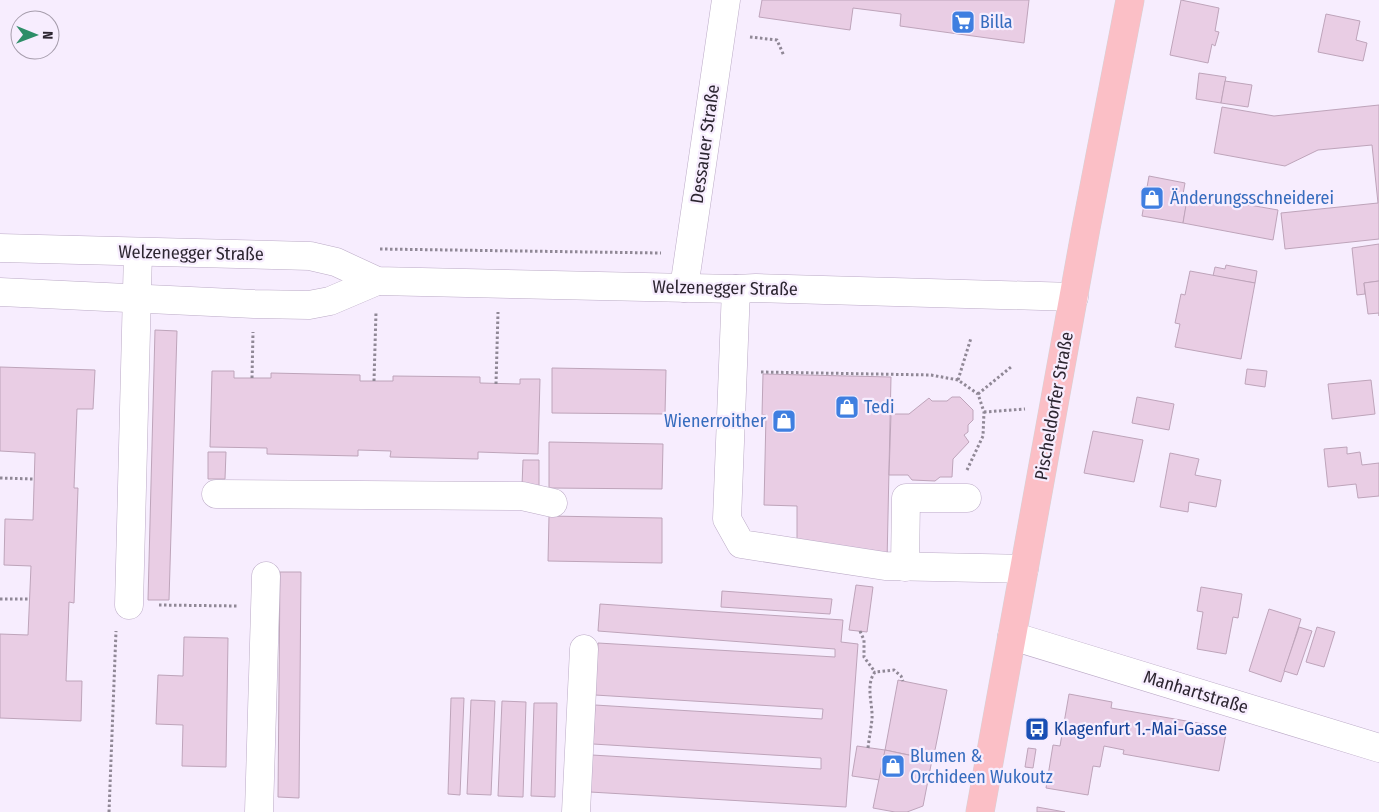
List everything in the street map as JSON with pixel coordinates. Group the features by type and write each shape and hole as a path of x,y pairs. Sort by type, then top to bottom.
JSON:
{"main road":[{"name":"Pischeldorfer Straße","path":"980,812 1130,0"}],"street":[{"name":"Dessauer Straße","path":"684,288 726,0"},
{"name":"Welzenegger Straße","path":"0,248 310,256 336,262 377,281 498,285 756,288 1074,297"},
{"path":"129,605 138,252"},
{"name":"Welzenegger Straße","path":"0,292 254,304 309,304 330,301 377,281"},
{"path":"736,289 727,519 741,544 885,566 1024,569"},
{"path":"216,494 522,496 553,503"},
{"path":"905,567 906,498 967,498"},
{"path":"259,812 266,576"},
{"name":"Manhartstraße","path":"1012,636 1379,748"},
{"path":"576,812 584,649"}],"path":[{"path":"721,34 777,40 784,56"},
{"path":"562,251 689,253"},
{"path":"374,381 377,281"},
{"path":"496,384 498,285"},
{"path":"252,378 254,304"},
{"path":"958,380 971,338"},
{"path":"978,394 1012,367"},
{"path":"733,372 931,375 958,380 978,394 984,412 982,436 966,471 967,498"},
{"path":"984,412 1025,408"},
{"path":"0,478 34,479"},
{"path":"0,599 30,599"},
{"path":"108,812 117,604 266,606"},
{"path":"860,631 864,640 864,657 875,672"},
{"path":"868,748 872,719 869,685 871,677 875,672 894,670 901,676 903,681"}],"building":[{"name":"Billa","path":"762,0 1029,0 1024,43 900,26 901,14 853,8 850,30 759,17"},
{"path":"1181,0 1219,8 1215,31 1219,32 1215,46 1212,44 1208,63 1170,55"},
{"path":"1326,14 1360,21 1356,40 1367,43 1363,61 1318,52"},
{"path":"1199,73 1226,77 1221,103 1196,99"},
{"path":"1225,81 1252,85 1248,107 1221,103"},
{"path":"1379,105 1379,239 1285,249 1281,213 1378,203 1372,145 1318,150 1285,166 1214,153 1222,107 1274,116"},
{"path":"1149,176 1185,183 1183,194 1188,196 1183,223 1142,216"},
{"path":"1198,196 1278,210 1273,240 1183,223 1187,199 1197,201"},
{"path":"1379,244 1379,281 1364,283 1365,294 1357,295 1352,248"},
{"path":"1226,265 1257,271 1255,283 1213,276 1215,267 1225,269"},
{"path":"1190,271 1255,283 1241,359 1175,347 1180,324 1175,323 1181,294 1185,295"},
{"path":"1379,281 1379,313 1368,314 1364,283"},
{"path":"155,330 177,331 169,600 148,600"},
{"path":"0,367 95,370 93,409 77,409 74,488 78,488 74,603 69,602 66,681 82,681 81,721 0,718 0,634 28,635 31,566 4,565 5,519 33,520 35,453 0,451"},
{"path":"552,368 666,370 665,414 552,413"},
{"path":"1247,369 1267,371 1265,387 1245,384"},
{"path":"212,371 234,371 234,378 271,378 271,373 360,375 360,381 393,381 393,376 480,377 480,383 520,384 520,379 540,379 538,454 478,452 478,459 390,457 391,451 358,450 358,456 267,454 267,448 210,447"},
{"path":"763,374 891,377 887,562 797,546 797,506 764,505 766,415 762,415"},
{"path":"1371,380 1375,414 1332,419 1328,384"},
{"path":"952,397 960,397 973,410 973,420 968,425 968,432 964,435 969,442 953,459 952,477 940,477 935,481 912,480 908,475 889,475 891,414 909,414 929,398 932,401 947,401"},
{"path":"1137,397 1174,404 1169,430 1132,423"},
{"path":"1093,431 1143,440 1134,482 1084,473"},
{"path":"549,442 663,444 662,489 549,488"},
{"path":"1347,447 1347,454 1360,452 1362,465 1379,463 1379,496 1358,498 1356,484 1328,487 1324,449"},
{"path":"208,452 226,452 225,479 208,479"},
{"path":"1170,453 1199,459 1195,475 1221,480 1216,507 1189,502 1188,512 1160,507"},
{"path":"523,460 539,460 539,487 522,486"},
{"path":"549,516 662,518 662,563 548,561"},
{"path":"280,572 301,572 299,798 278,797"},
{"path":"856,585 873,587 867,632 849,630"},
{"path":"1201,587 1242,594 1238,618 1233,617 1226,654 1197,649 1203,612 1197,611"},
{"path":"722,591 832,599 830,614 721,607"},
{"path":"600,604 843,620 841,642 858,644 846,807 590,792 592,755 821,769 821,758 593,744 595,705 822,719 823,709 595,695 598,643 835,657 835,649 598,631"},
{"path":"1269,609 1301,619 1281,682 1249,671"},
{"path":"1299,627 1312,631 1297,675 1284,671"},
{"path":"1317,627 1335,632 1324,667 1306,662"},
{"path":"184,637 228,638 226,767 182,766 183,725 156,724 158,675 183,676"},
{"path":"898,680 947,690 933,760 885,750"},
{"path":"1069,694 1112,702 1111,708 1227,728 1219,771 1123,754 1124,750 1104,746 1100,767 1093,766 1088,795 1046,788 1053,745 1060,746"},
{"path":"451,698 464,698 460,795 448,794"},
{"path":"471,700 495,701 491,795 467,794"},
{"path":"502,701 526,702 523,797 498,796"},
{"path":"534,703 557,703 555,797 531,796"},
{"path":"857,746 885,750 880,780 852,776"},
{"path":"1028,748 1036,749 1033,768 1025,767"},
{"path":"885,750 932,760 923,806 907,812 873,808"},
{"path":"1037,807 1065,812 1037,812"}],"place":[{"name":"Billa","path":"963,22"},
{"name":"Änderungsschneiderei","path":"1152,198"},
{"name":"Tedi","path":"847,407"},
{"name":"Wienerroither","path":"784,421"},
{"name":"Klagenfurt 1.-Mai-Gasse","path":"1037,729"},
{"name":"Blumen & Orchideen Wukoutz","path":"893,766"}]}
